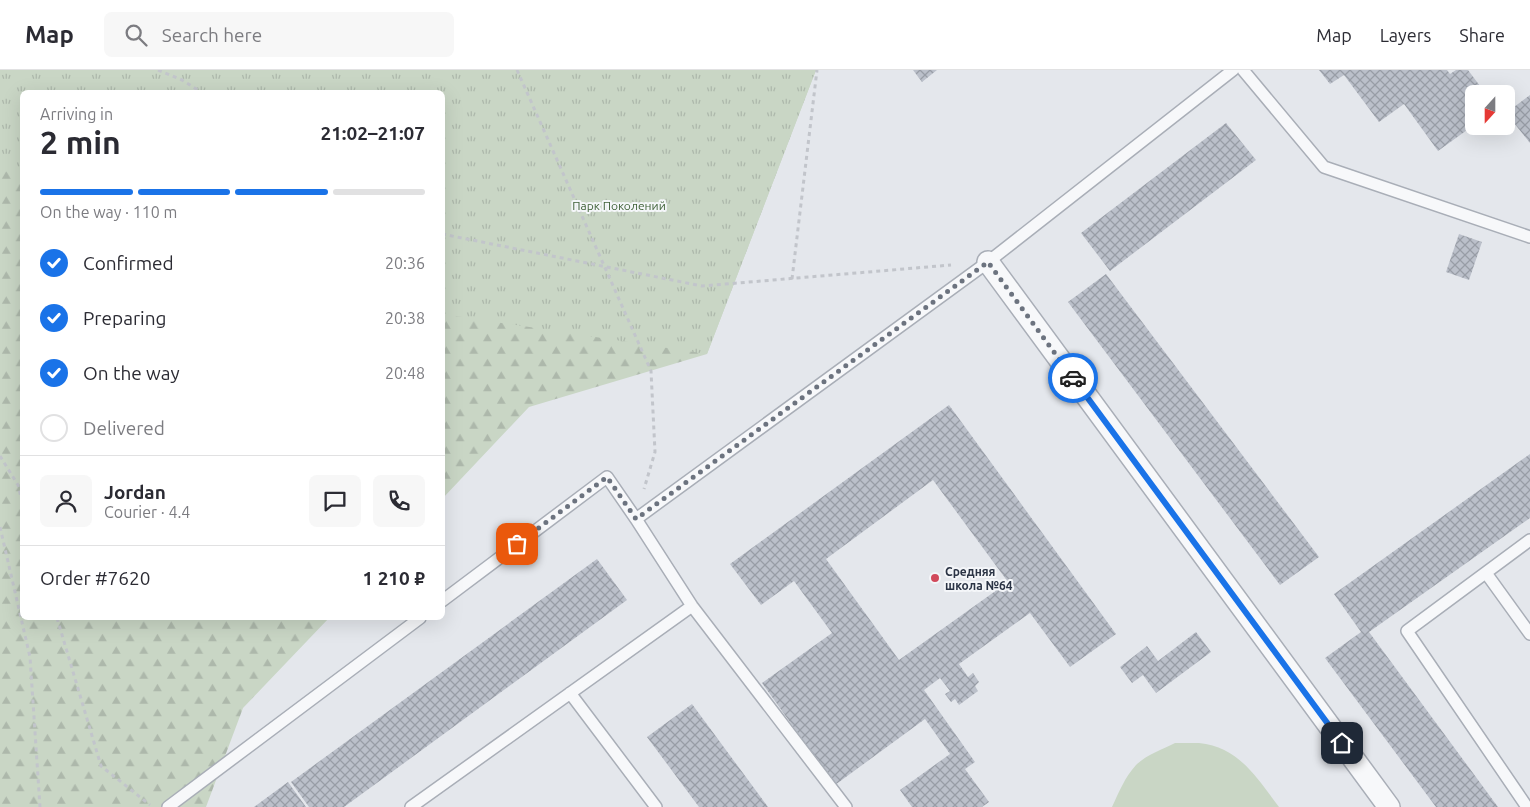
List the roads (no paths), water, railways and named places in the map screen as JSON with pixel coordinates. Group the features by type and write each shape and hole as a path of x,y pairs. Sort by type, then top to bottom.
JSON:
{"street":[{"path":"988,262 1389,807"}],"lane":[{"path":"636,519 988,262 1233,70"},
{"path":"1242,70 1324,167 1530,237"},
{"path":"445,599 607,477 692,606 846,807"},
{"path":"1527,807 1407,631 1530,540"},
{"path":"1486,573 1530,634"},
{"path":"411,807 692,606"},
{"path":"168,807 417,620"},
{"path":"570,693 656,807"}],"place":[{"name":"Средняя школа №64","path":"935,578"}],"park label":[{"name":"Парк Поколений","path":"619,205"}]}
